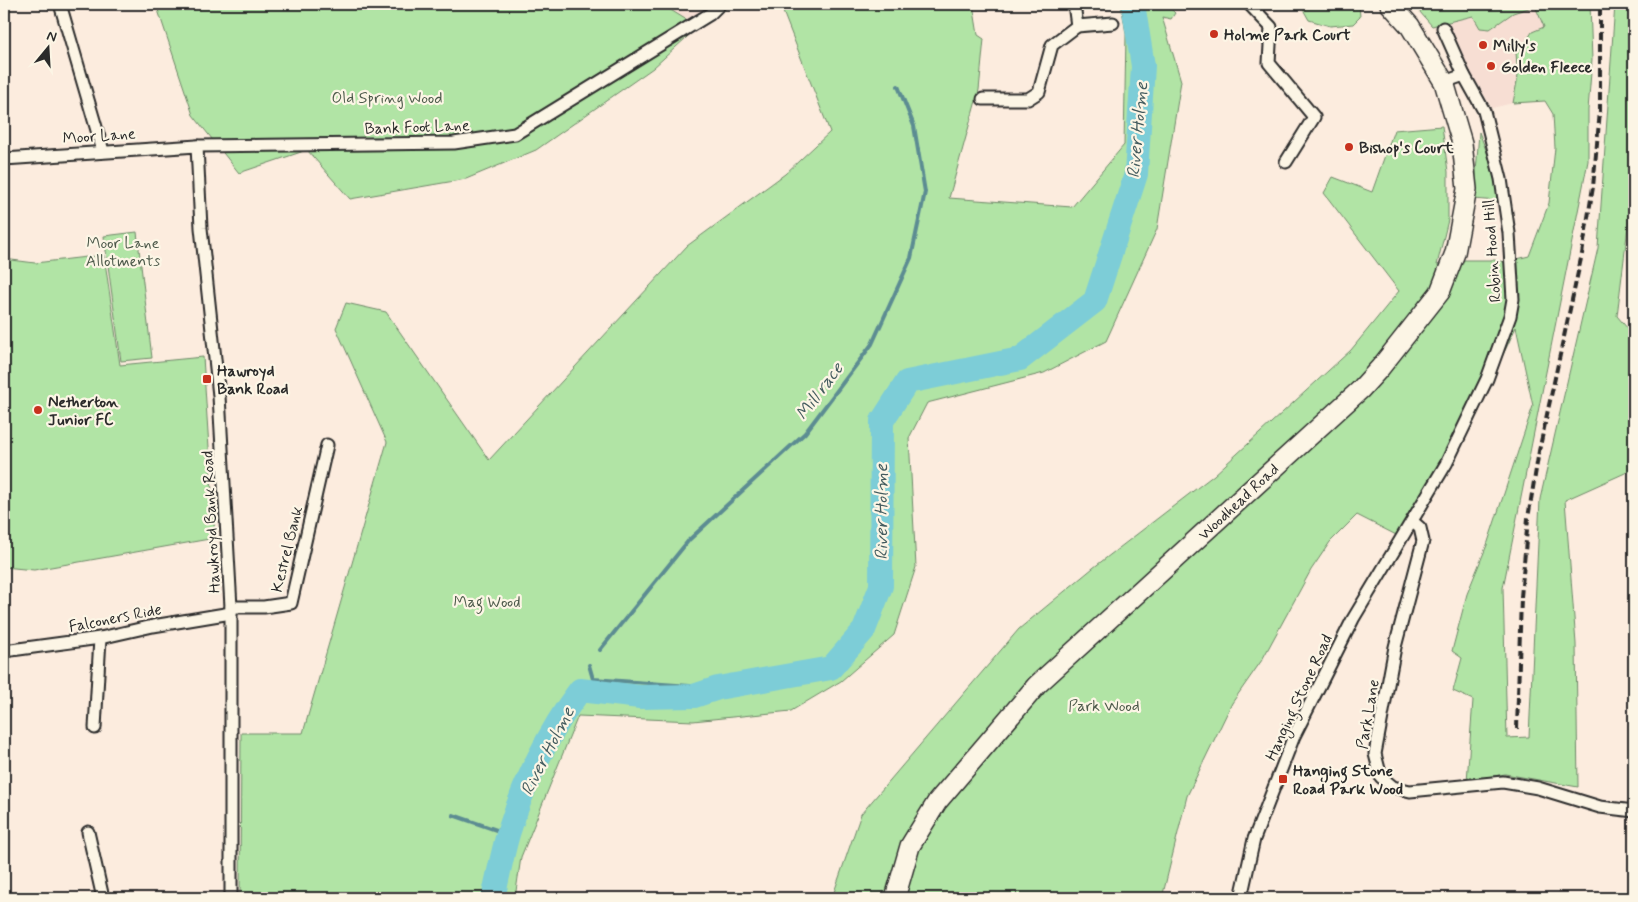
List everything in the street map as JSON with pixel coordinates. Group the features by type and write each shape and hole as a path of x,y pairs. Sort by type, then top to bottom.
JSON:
{"main road":[{"name":"Woodhead Road","path":"895,898 910,846 937,802 1037,685 1360,390 1380,368 1440,292 1455,253 1467,189 1462,143 1444,82 1410,26 1390,4"}],"street":[{"path":"60,4 103,151"},
{"name":"Bank Foot Lane","path":"197,146 454,143 515,134 710,14 720,4"},
{"path":"1074,4 1077,26"},
{"path":"1249,4 1271,27 1269,63 1314,117 1286,162"},
{"path":"983,99 1028,99 1039,92 1052,45 1077,26 1113,23"},
{"name":"Robin Hood Hill","path":"1412,522 1446,464 1487,379 1510,316 1513,298 1509,233 1501,179 1484,111 1464,75 1443,28"},
{"path":"1444,82 1464,75"},
{"name":"Moor Lane","path":"4,159 197,146"},
{"name":"Hawkroyd Bank Road","path":"197,146 201,228 219,396 231,610 231,898"},
{"name":"Kestrel Bank","path":"231,610 291,603 328,445"},
{"name":"Park Lane","path":"1412,522 1420,528 1424,541 1395,647 1375,754 1381,777 1393,787 1410,791 1503,782 1538,788 1600,807 1634,811"},
{"name":"Hanging Stone Road","path":"1241,898 1254,839 1294,736 1353,619 1412,522"},
{"name":"Falconers Ride","path":"4,651 100,638 231,610"},
{"path":"95,728 100,638"},
{"path":"88,832 103,898"}],"shaded area":[{"path":"661,4 709,4 689,22"},
{"path":"1534,5 1544,28 1532,32 1524,45 1516,53 1518,76 1513,103 1492,108 1462,58 1432,26 1473,16 1490,29 1513,13"}],"green space":[{"name":"Old Spring Wood","path":"156,4 661,4 698,27 653,68 536,150 466,179 350,199 307,150 239,173 193,115"},
{"name":"Mag Wood","path":"780,4 973,4 978,35 984,39 979,90 949,198 1072,207 1124,145 1126,34 1121,4 1169,4 1168,6 1175,13 1171,19 1162,17 1181,81 1157,229 1106,341 1044,373 927,403 909,438 916,567 894,635 841,681 791,711 693,721 578,716 521,857 515,898 240,898 241,733 303,733 387,442 336,328 346,303 386,312 489,460 687,246 785,174 830,132"},
{"path":"1300,4 1359,4 1360,17 1353,24 1330,26 1309,20"},
{"name":"Park Wood","path":"1413,4 1590,4 1592,60 1588,110 1588,161 1503,588 1507,738 1529,737 1540,499 1598,248 1615,4 1634,4 1634,203 1631,202 1617,316 1634,336 1634,469 1565,500 1576,644 1578,787 1505,774 1467,781 1473,700 1453,691 1462,658 1452,651 1467,594 1487,545 1533,406 1516,327 1450,468 1406,540 1357,515 1330,542 1311,570 1262,660 1232,703 1187,796 1162,898 832,898 861,814 1019,629 1093,568 1214,475 1351,350 1399,291 1324,193 1333,177 1372,192 1394,130 1442,126 1448,172 1448,220 1437,265 1465,260 1505,262 1529,256 1549,203 1555,148 1553,114 1545,101 1513,103 1518,76 1516,53 1524,45 1532,32 1544,27 1535,6 1513,13 1490,29 1480,28 1473,16 1432,26"},
{"path":"1479,132 1498,181 1497,201 1474,199"},
{"name":"Moor Lane Allotments","path":"137,232 152,358 121,361 104,236"},
{"path":"104,255 120,365 203,357 215,538 34,570 4,567 4,259 35,263"}],"waterway":[{"name":"River Holme","path":"493,898 508,834 521,797 538,759 558,723 580,690 640,697 694,696 718,688 831,668 864,630 881,586 882,421 907,382 1020,359 1095,301 1136,174 1143,66 1133,4"},
{"name":"Mill race","path":"600,650 689,540 805,433 872,344 911,258 925,192 914,126 898,86"},
{"name":"Mill race","path":"589,665 593,679 718,688"},
{"path":"453,815 508,834"}],"railway":[{"path":"1517,729 1521,597 1528,518 1539,451 1582,254 1593,187 1600,111 1600,4"}],"place":[{"name":"Holme Park Court","path":"1214,34"},
{"name":"Milly's","path":"1483,45"},
{"name":"Golden Fleece","path":"1491,66"},
{"name":"Bishop's Court","path":"1349,147"},
{"name":"Hawroyd Bank Road","path":"207,379"},
{"name":"Netherton Junior FC","path":"38,410"},
{"name":"Hanging Stone Road Park Wood","path":"1283,779"}]}
